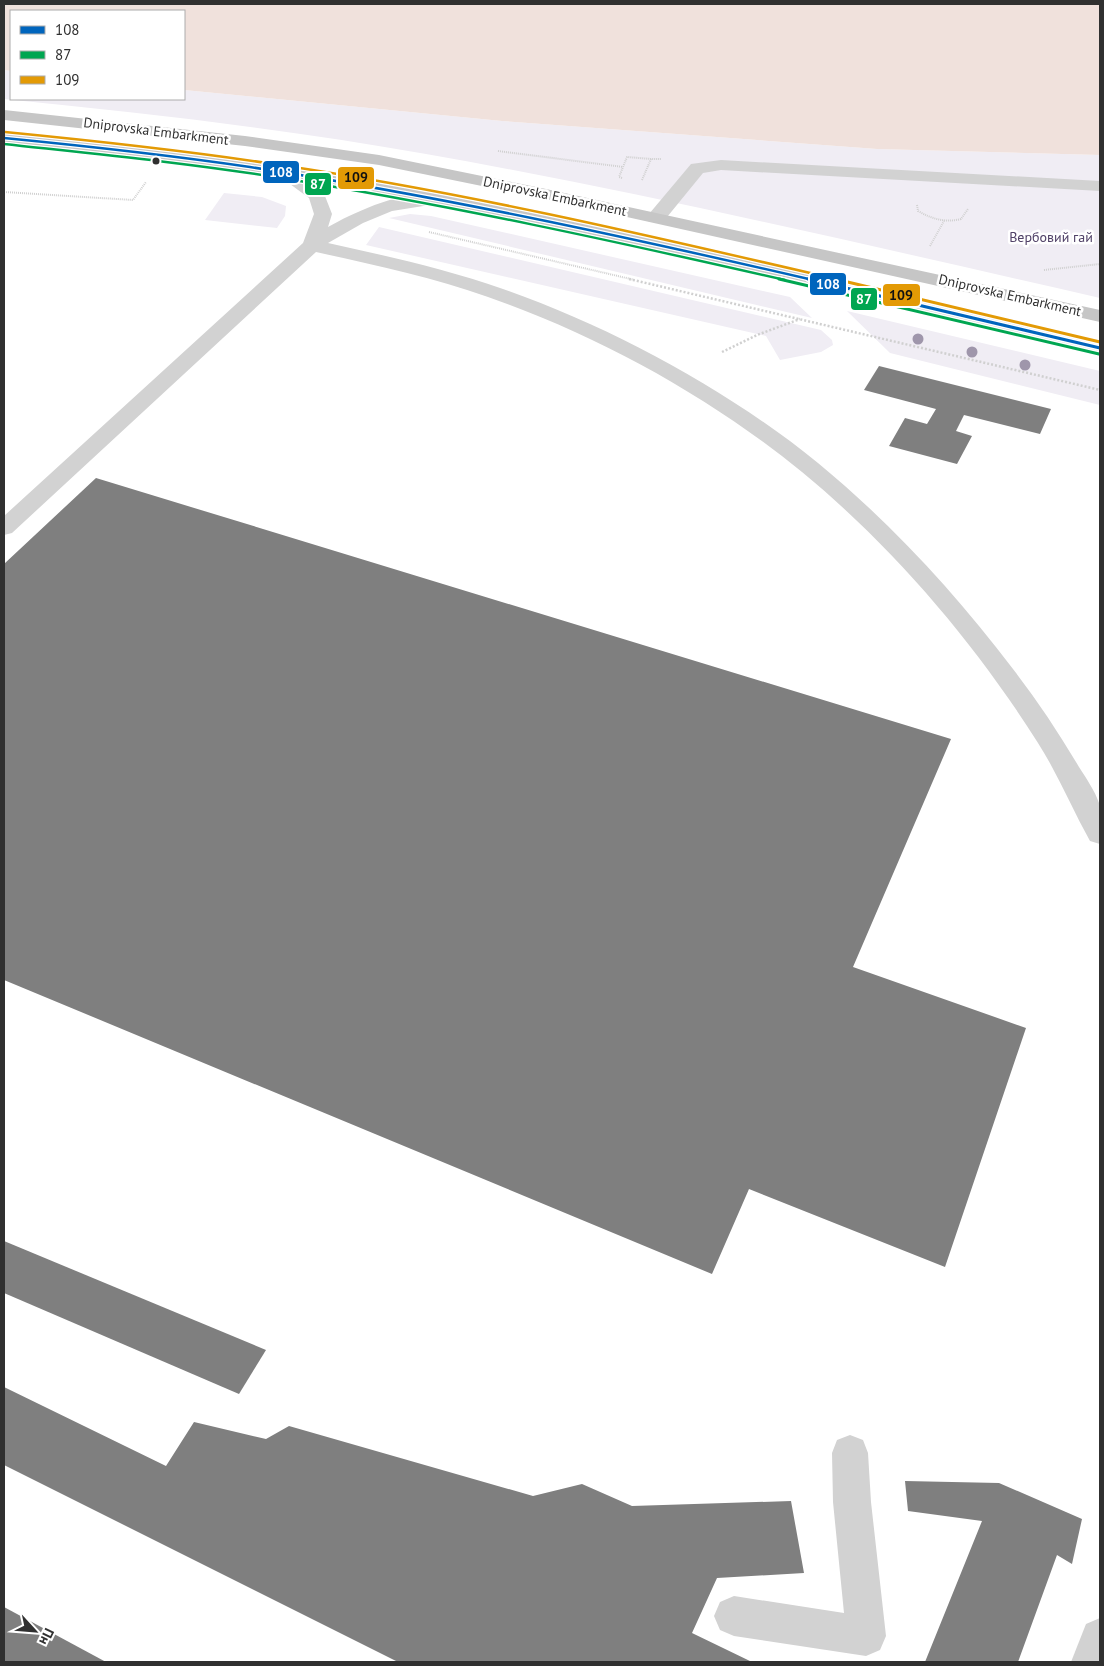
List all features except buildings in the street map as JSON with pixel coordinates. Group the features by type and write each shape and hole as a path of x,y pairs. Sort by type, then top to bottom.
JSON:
{"main road":[{"name":"Dniprovska Embarkment","path":"4,115 245,141 379,160 656,218 1100,316"},
{"name":"Dniprovska Embarkment","path":"4,138 158,154 436,199 659,247 1100,348"}],"lane":[{"path":"656,218 696,168 721,165 1100,186"},
{"path":"284,173 317,195 323,214 312,245"},
{"path":"4,528 312,245 348,222 374,210 396,203 436,199"},
{"path":"312,245 474,286 552,315 652,364 691,387 734,413 811,469 880,532 933,587 999,667 1056,746 1100,834"},
{"path":"734,1616 866,1636 852,1502 850,1453"},
{"path":"1091,1662 1100,1638"}],"path":[{"path":"619,177 627,157 651,158"},
{"path":"4,192 133,200 150,175"},
{"path":"917,205 918,211 924,215 944,221 961,219 968,208"},
{"path":"930,247 944,221"},
{"path":"425,231 1100,390"},
{"path":"1037,271 1100,264"},
{"path":"722,352 758,334 801,319"}],"green space":[{"path":"4,70 10,71 10,100 4,99"},
{"name":"Вербовий гай","path":"185,90 502,121 877,149 1100,155 1100,298 680,204 511,170 321,137 110,110 14,100 185,100"},
{"path":"224,193 262,197 286,206 285,216 277,228 205,220"},
{"path":"410,214 431,216 790,297 812,318 389,218"},
{"path":"379,227 821,330 832,340 833,345 821,352 780,360 766,336 366,245"},
{"path":"847,311 1100,371 1100,405 890,353"}],"shaded area":[{"path":"4,4 1100,4 1100,155 877,149 502,121 185,90 185,10 10,10 10,71 4,70"}],"transit line":[{"name":"109","path":"5,132 214,155 386,183 693,246 1100,342"},
{"name":"108","path":"4,138 144,153 283,172 489,209 795,276 1100,348"},
{"name":"87","path":"4,144 213,168 385,196 692,259 1099,354"}]}
